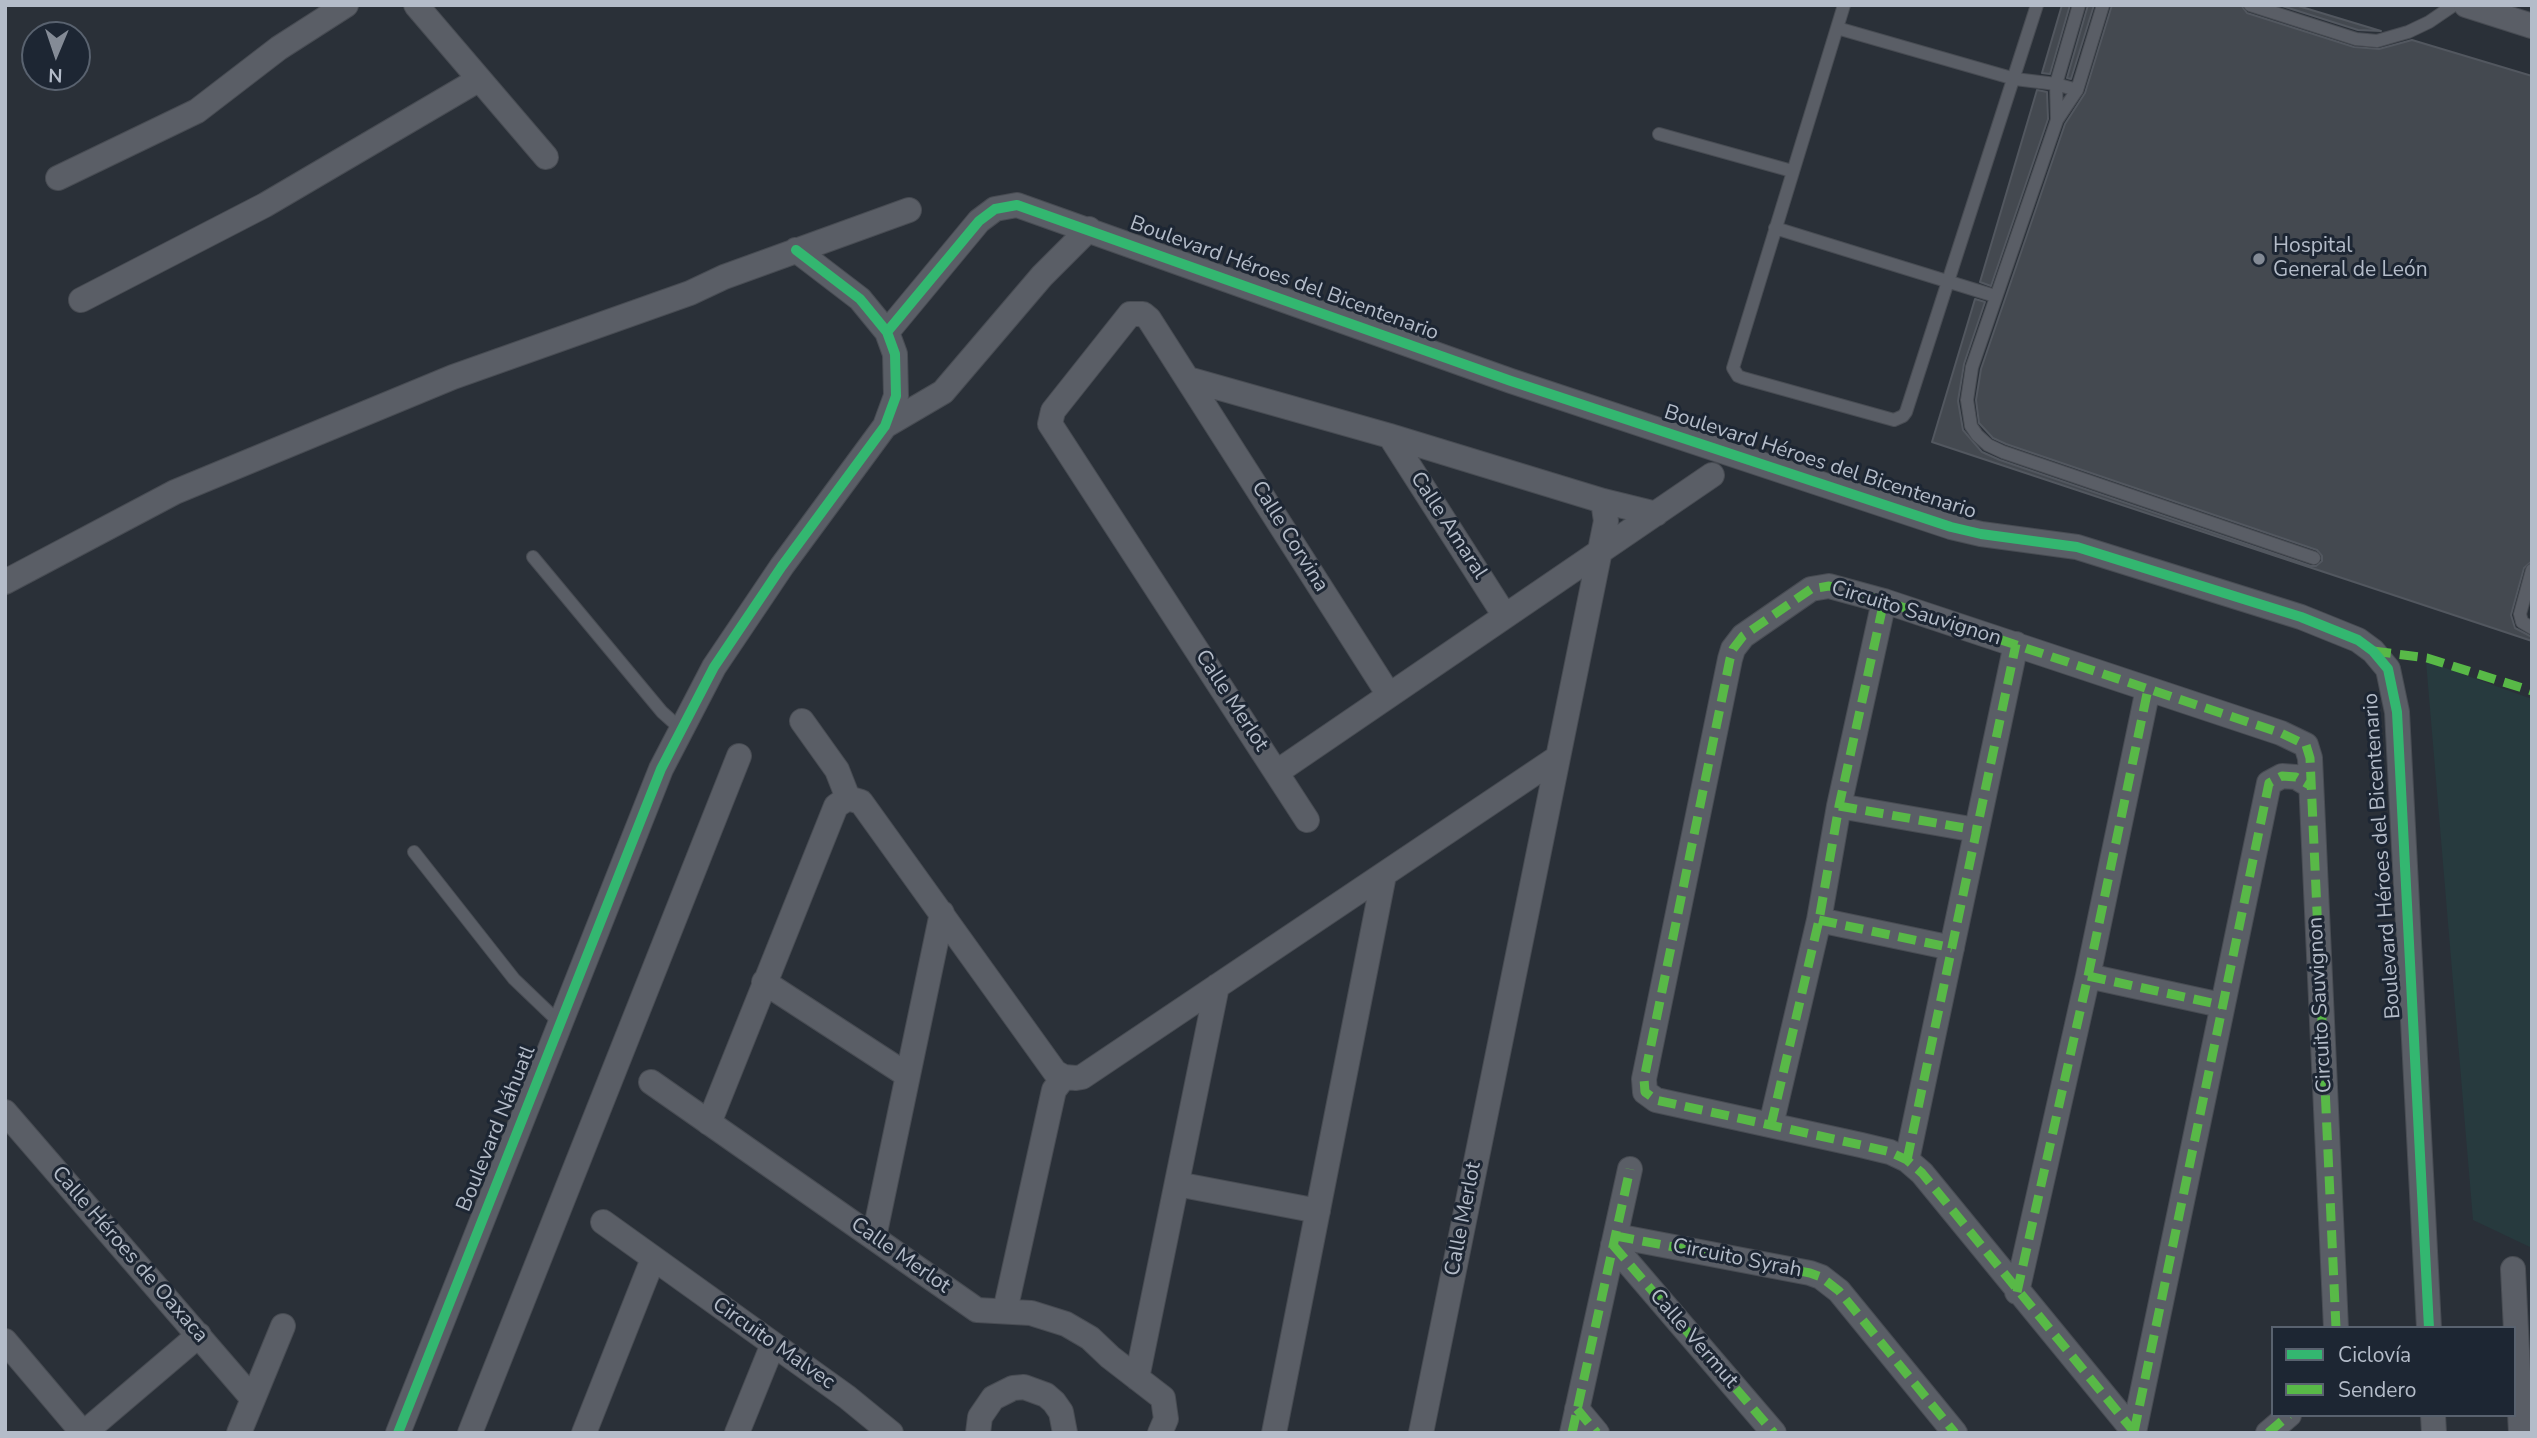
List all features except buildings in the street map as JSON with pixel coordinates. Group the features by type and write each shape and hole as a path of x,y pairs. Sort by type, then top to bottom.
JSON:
{"street":[{"path":"58,178 197,111 279,48 346,5"},
{"path":"416,5 546,157"},
{"path":"2466,5 2519,17"},
{"path":"81,300 265,205 478,80"},
{"name":"Boulevard Héroes del Bicentenario","path":"887,332 979,222 995,209 1017,205 1511,381 1951,527 1981,534 2077,547 2330,626 2358,640 2373,651 2388,669 2397,712 2429,1326"},
{"path":"5,582 175,492 453,377 690,293 796,250 909,210"},
{"path":"885,426 943,392 1042,276 1089,229"},
{"path":"796,250 860,299 887,332 895,354 896,396 885,426"},
{"name":"Calle Corvina","path":"1137,312 1149,319 1389,695"},
{"name":"Calle Merlot","path":"1137,312 1124,318 1053,411 1050,424 1277,772 1712,475"},
{"path":"1188,379 1390,436 1603,502 1656,514"},
{"name":"Boulevard Náhuatl","path":"398,1433 661,769 714,667 740,627 885,426"},
{"name":"Calle Amaral","path":"1390,436 1505,616"},
{"path":"1600,552 1606,521 1603,502"},
{"name":"Calle Merlot","path":"1421,1433 1600,552"},
{"path":"1558,580 1578,594 1587,612"},
{"name":"Circuito Sauvignon","path":"2134,1432 1922,1173 1907,1160 1890,1152 1656,1100 1645,1092 1643,1086 1733,649 1743,636 1816,587 1829,586 1884,601 2016,644 2301,741 2309,752 2336,1326"},
{"path":"1771,1125 1819,920 1839,806 1884,601"},
{"path":"1907,1160 2016,644"},
{"path":"2017,1292 2088,976 2148,689"},
{"path":"802,721 837,770 848,798"},
{"path":"470,1433 739,756"},
{"path":"848,798 861,802 1055,1072 1064,1077 1082,1077 1558,758"},
{"path":"1277,772 1307,820"},
{"path":"2134,1432 2269,783 2282,776 2296,777 2311,786"},
{"path":"1521,783 1541,799 1547,811"},
{"path":"709,1123 836,806 848,798"},
{"path":"1839,806 1976,830"},
{"path":"1275,1433 1384,875"},
{"path":"874,1237 942,913"},
{"path":"1819,920 1952,948"},
{"path":"2088,976 2221,1005"},
{"path":"764,982 907,1075"},
{"path":"1137,1378 1217,986"},
{"path":"1005,1311 1054,1090 1064,1077"},
{"name":"Calle Merlot","path":"651,1082 977,1310 1031,1313 1066,1324 1090,1338 1163,1398 1166,1419 1160,1433"},
{"name":"Calle Héroes de Oaxaca","path":"5,1112 253,1399"},
{"path":"1597,1433 1575,1421 1630,1170"},
{"path":"1177,1184 1318,1211"},
{"name":"Circuito Malvec","path":"603,1222 847,1397 891,1433"},
{"name":"Calle Vermut","path":"1614,1240 1774,1433"},
{"name":"Circuito Syrah","path":"1614,1240 1821,1277 1839,1290 1955,1433"},
{"path":"584,1433 653,1259"},
{"path":"2513,1269 2516,1326"},
{"path":"239,1433 283,1326"},
{"path":"2516,1330 2521,1433"},
{"path":"5,1340 84,1433 199,1335"},
{"path":"737,1433 773,1344"},
{"path":"978,1433 980,1417 993,1398 1013,1388 1024,1387 1046,1395 1054,1402 1061,1412 1065,1433"},
{"path":"2269,1433 2287,1417"}],"lane":[{"path":"1844,5 1733,368 1738,376 1894,420 1906,412 2037,5"},
{"path":"2057,120 2056,84 2079,5"},
{"path":"2103,5 2077,90 2057,120 1972,367 1967,400 1971,426 1988,445 2003,452 2314,558"},
{"path":"2250,5 2356,39 2378,41 2409,32 2455,5"},
{"path":"1837,28 2015,79 2056,84 2077,90"},
{"path":"1660,134 1793,171"},
{"path":"1775,228 1995,296"},
{"path":"533,558 662,712 682,730"},
{"path":"2532,570 2520,614 2522,622 2532,628"},
{"path":"414,852 514,979 559,1023"}],"green space":[{"path":"2426,661 2532,699 2532,1248 2473,1220"}],"marked path":[{"path":"2135,1433 1922,1173 1907,1160 1890,1152 1861,1145 1656,1100 1645,1092 1644,1079 1733,649 1743,636 1811,589 1829,586 1884,601 2281,733 2306,745 2310,758 2336,1326"},
{"path":"1771,1125 1819,920 1839,806 1884,601"},
{"path":"1907,1160 2016,644"},
{"path":"2373,651 2427,658 2532,691"},
{"path":"2017,1292 2088,976 2148,689"},
{"path":"2134,1432 2269,783 2282,776 2296,777 2311,786"},
{"path":"1839,806 1976,830"},
{"path":"1819,920 1952,948"},
{"path":"2088,976 2221,1005"},
{"path":"1572,1433 1630,1169"},
{"path":"1616,1236 1821,1277 1839,1291 1955,1433"},
{"path":"1613,1245 1774,1433"},
{"path":"1577,1409 1597,1433"},
{"path":"2268,1433 2287,1417"}],"cycle path":[{"path":"887,332 979,221 995,209 1017,205 1511,381 1951,527 1981,534 2077,547 2301,617 2358,640 2373,651 2388,669 2397,712 2429,1326"},
{"path":"398,1433 661,769 714,667 782,566 885,426 896,396 895,354 887,332 860,299 796,250"}],"place":[{"name":"Hospital General de León","path":"2259,259"}]}
